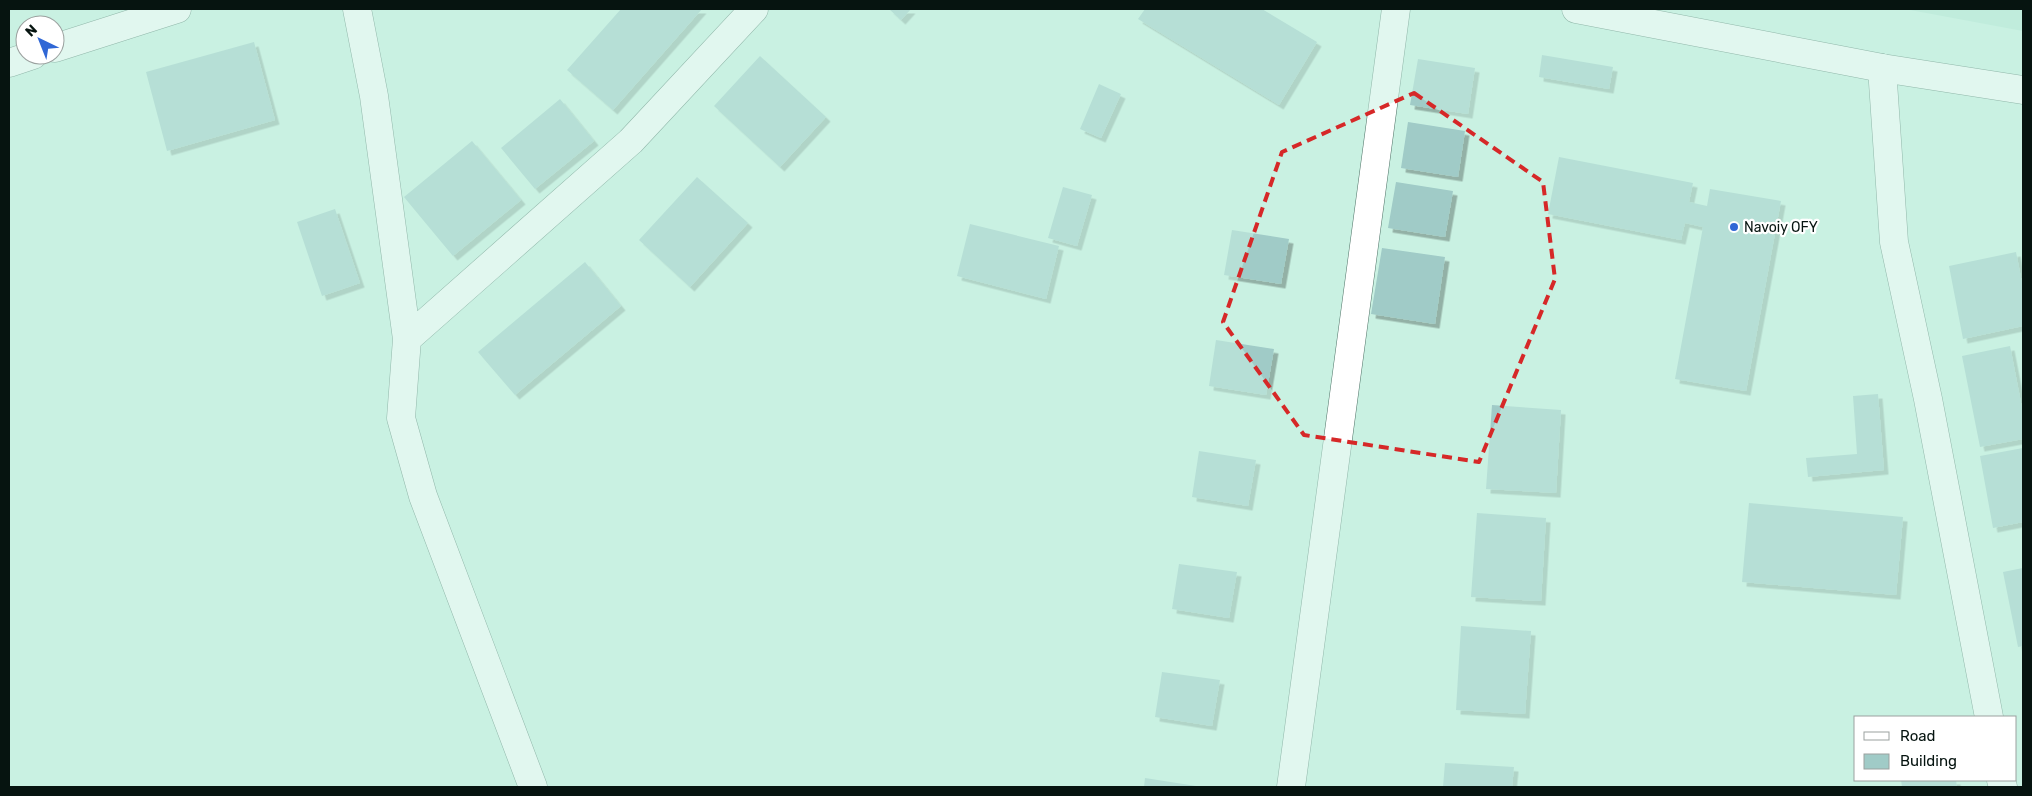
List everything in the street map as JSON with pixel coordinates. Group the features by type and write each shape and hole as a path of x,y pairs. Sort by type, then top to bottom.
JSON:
{"street":[{"path":"65,45 177,9"},
{"path":"357,9 374,96 407,340 401,418 423,496 533,787"},
{"path":"407,340 632,141 754,9"},
{"path":"1291,787 1396,9"},
{"path":"1576,9 1882,68 2023,90"},
{"path":"1882,68 1894,242 1928,399 1990,716"}],"highlighted area":[{"path":"1414,93 1543,182 1555,279 1479,462 1304,435 1223,322 1282,152"}],"shaded area":[{"path":"1905,9 2023,9 2023,31"}],"building":[{"path":"621,9 702,9 613,110 567,70"},
{"path":"889,9 911,9 901,20"},
{"path":"1145,9 1262,9 1317,42 1279,105 1138,19"},
{"path":"254,42 275,120 167,151 146,72"},
{"path":"1542,55 1613,67 1609,89 1539,77"},
{"path":"760,56 826,117 780,167 714,106"},
{"path":"1418,59 1475,68 1468,114 1410,105"},
{"path":"1099,84 1121,94 1101,138 1080,129"},
{"path":"560,99 594,141 535,189 501,148"},
{"path":"1408,122 1465,131 1458,177 1401,168"},
{"path":"472,141 521,200 453,256 404,197"},
{"path":"1559,157 1693,183 1689,202 1707,206 1710,189 1781,201 1746,391 1675,379 1703,227 1685,223 1681,240 1548,214"},
{"path":"697,177 748,223 690,287 639,240"},
{"path":"1396,182 1453,191 1445,237 1388,228"},
{"path":"1063,187 1092,195 1077,246 1048,238"},
{"path":"335,209 360,283 322,296 297,222"},
{"path":"970,224 1059,246 1046,299 957,276"},
{"path":"1232,230 1289,239 1281,284 1224,275"},
{"path":"1382,248 1445,257 1435,324 1371,314"},
{"path":"2016,252 2023,288 2023,326 1963,339 1949,266"},
{"path":"585,262 621,306 515,395 478,352"},
{"path":"1216,340 1274,349 1266,395 1209,386"},
{"path":"2010,346 2023,413 2023,439 1980,447 1962,356"},
{"path":"1878,394 1884,470 1808,477 1806,458 1857,454 1853,396"},
{"path":"1492,405 1561,410 1556,493 1486,489"},
{"path":"2023,448 2023,522 1993,528 1980,456"},
{"path":"1199,451 1256,460 1248,506 1192,497"},
{"path":"1749,503 1903,517 1896,595 1742,582"},
{"path":"1477,513 1546,518 1541,601 1471,597"},
{"path":"1179,564 1237,572 1229,618 1172,609"},
{"path":"2023,568 2023,646 2018,647 2003,572"},
{"path":"1461,626 1531,631 1525,714 1456,710"},
{"path":"1162,672 1220,680 1212,726 1155,717"},
{"path":"1445,763 1514,767 1512,787 1443,787"},
{"path":"1145,778 1196,786 1196,787 1144,787"},
{"path":"1901,781 1956,781 1957,787 1902,787"}],"place":[{"name":"Navoiy OFY","path":"1734,227"}]}
